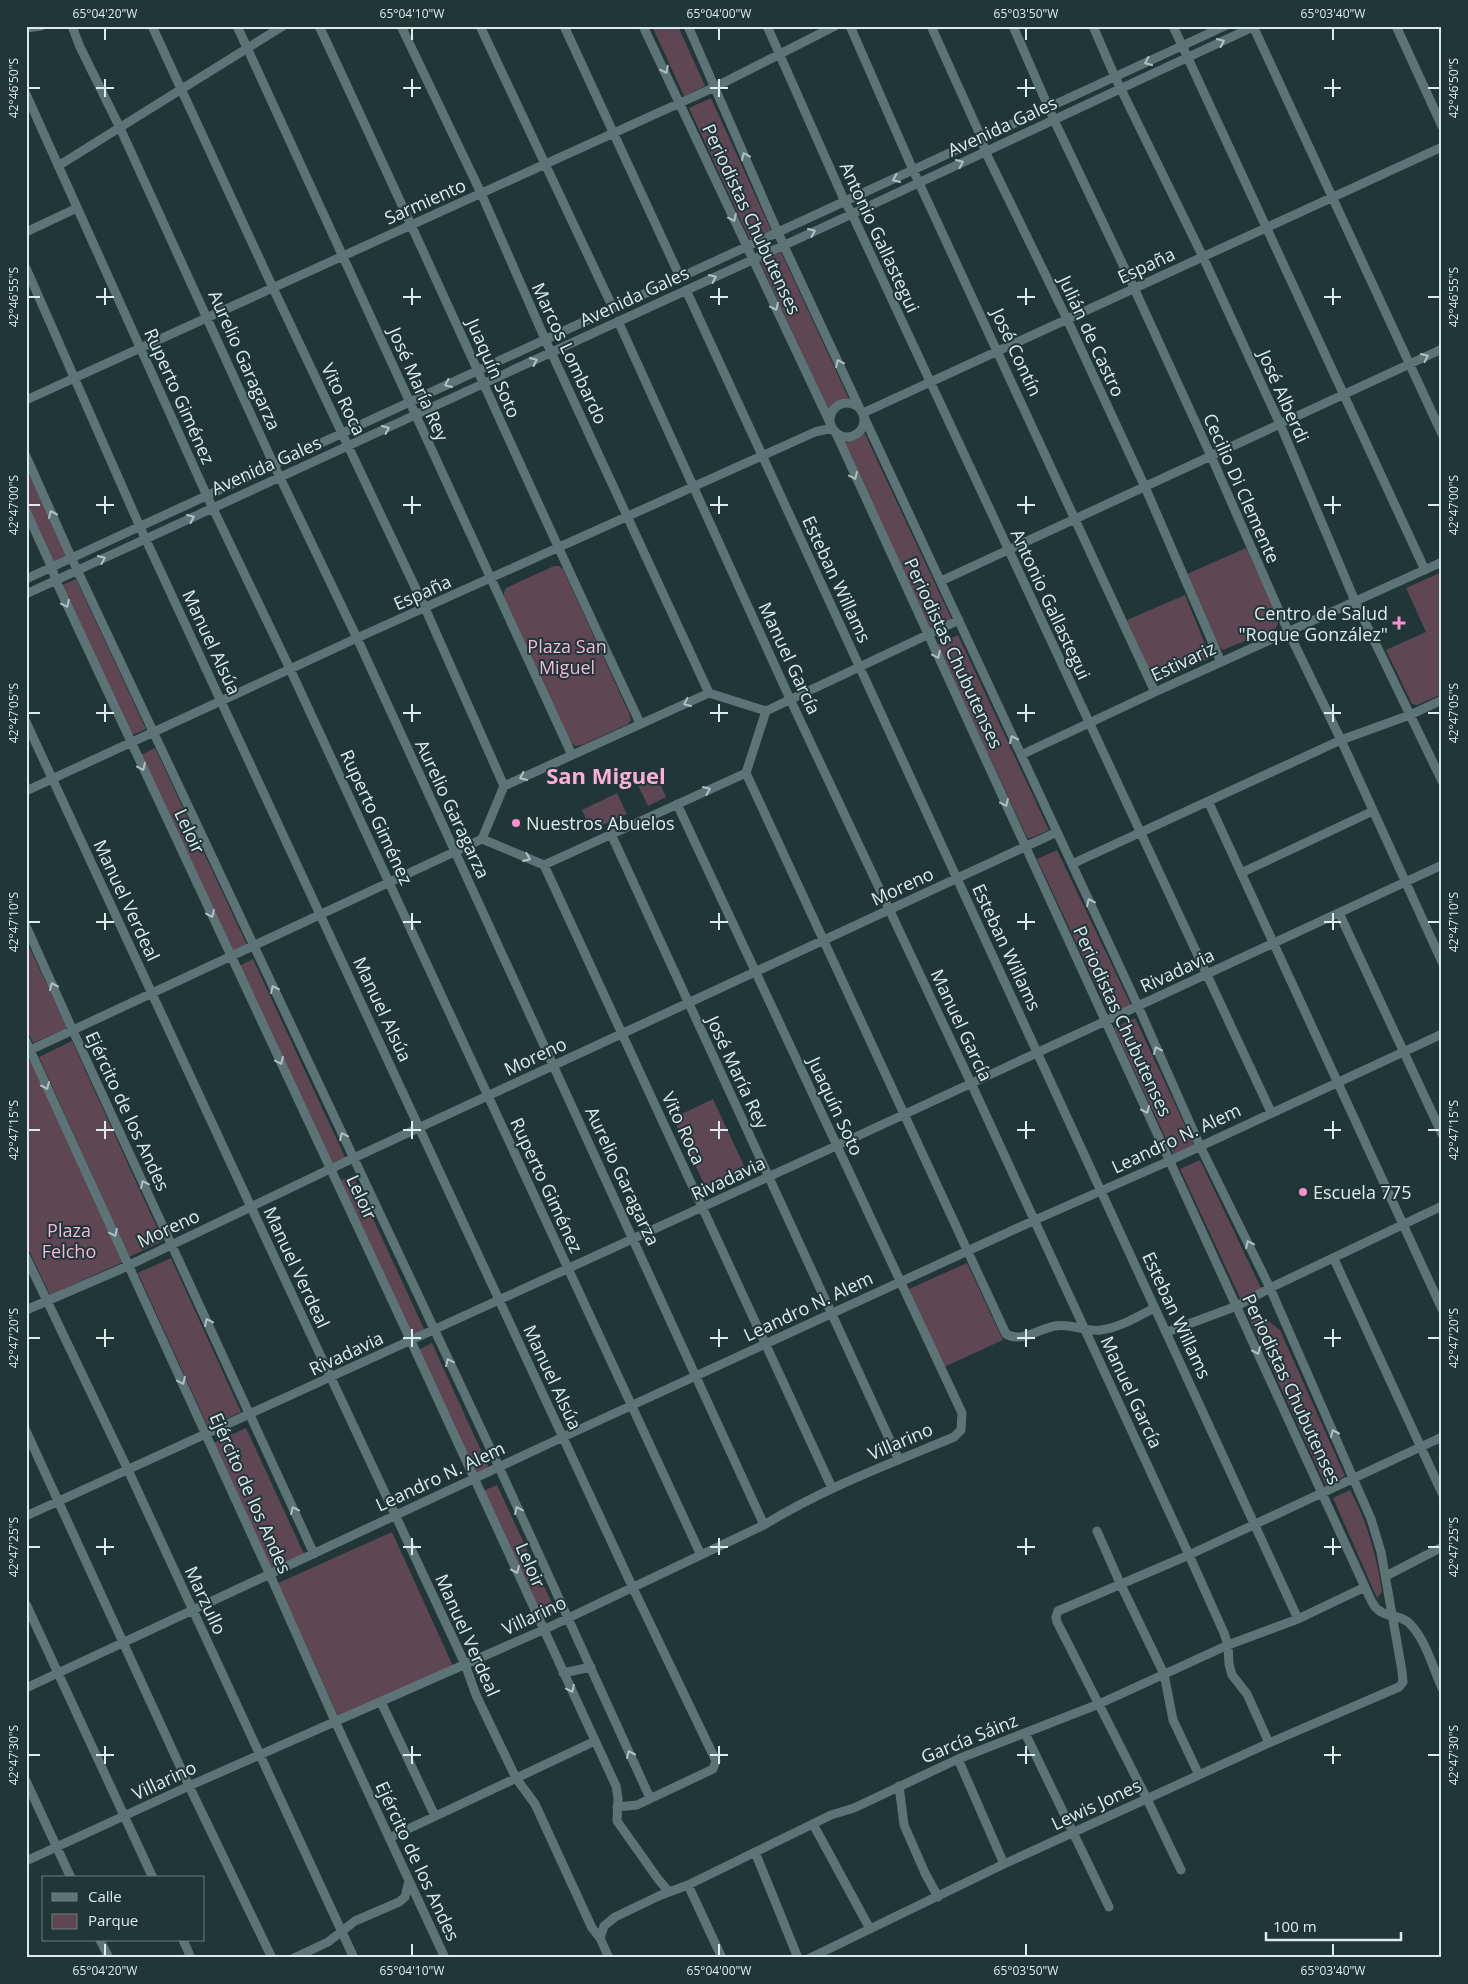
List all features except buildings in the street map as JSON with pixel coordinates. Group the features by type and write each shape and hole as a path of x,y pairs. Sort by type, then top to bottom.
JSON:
{"street":[{"path":"26,28 41,26"},
{"name":"Aurelio Garagarza","path":"72,26 80,47 120,128 274,465 282,476 358,638 764,1524"},
{"name":"Vito Roca","path":"152,26 273,288 425,608 504,786"},
{"name":"José María Rey","path":"237,26 344,255 409,402 572,755"},
{"path":"58,166 283,26"},
{"name":"Juaquín Soto","path":"319,26 412,224 558,549 640,723"},
{"name":"Marcos Lombardo","path":"401,26 481,193 545,339 709,693"},
{"path":"480,26 613,308"},
{"path":"564,26 680,277"},
{"name":"Periodistas Chubutenses","path":"643,26 833,428 1365,1587 1380,1611 1403,1618 1418,1635 1442,1688"},
{"name":"Periodistas Chubutenses","path":"688,26 778,233 1058,832 1200,1146 1270,1288 1371,1518 1386,1576 1393,1615 1402,1671 1402,1682 1399,1687"},
{"name":"Antonio Gallastegui","path":"768,26 845,202 1271,1112"},
{"name":"Sarmiento","path":"26,400 715,87 835,26"},
{"name":"José Contín","path":"850,26 913,170 1155,692"},
{"name":"Julián de Castro","path":"931,26 982,139 985,152 1067,320 1145,487 1220,662"},
{"name":"Cecilio Di Clemente","path":"1013,26 1054,120 1211,456 1288,631 1442,962"},
{"name":"José Alberdi","path":"1093,26 1115,77 1203,257 1280,424 1355,601 1442,781"},
{"path":"1173,26 1425,570"},
{"name":"Avenida Gales","path":"26,579 1225,26"},
{"path":"1254,26 1442,434"},
{"name":"Avenida Gales","path":"26,594 552,353 1254,26"},
{"path":"1396,26 1442,126"},
{"name":"Ruperto Giménez","path":"26,94 207,496 214,507 390,883 700,1554"},
{"name":"España","path":"862,413 1442,146"},
{"path":"26,232 77,208"},
{"name":"Manuel Alsúa","path":"26,268 140,527 562,1437 716,1761 714,1769 650,1798"},
{"name":"Esteban Willams","path":"686,290 1298,1618"},
{"name":"Manuel García","path":"618,321 790,699 1086,1330 1224,1633 1228,1644 1229,1664 1232,1674 1246,1694 1269,1743"},
{"path":"941,581 1442,349"},
{"path":"849,402 862,413 863,428 855,435 844,436 833,428 831,415 838,406 849,402"},
{"name":"España","path":"26,791 358,638 695,488 815,432 833,428"},
{"name":"Leloir","path":"26,456 72,559 499,1467 650,1798"},
{"name":"Leloir","path":"26,511 130,743 411,1341 542,1630 616,1786 618,1821 621,1828 669,1892"},
{"name":"Estivariz","path":"1021,755 1220,662 1442,562"},
{"path":"28,1048 73,1031 152,992 482,839 504,786 640,723 709,693 766,711 959,620"},
{"path":"1072,864 1340,740 1442,700"},
{"path":"766,711 746,773 1006,1334 1012,1337 1021,1337 1062,1325 1100,1331 1156,1308"},
{"name":"Manuel Verdeal","path":"26,722 330,1378 396,1514 465,1664 476,1695 516,1778 535,1804 592,1928 600,1938 609,1958"},
{"path":"482,839 544,865 746,773"},
{"path":"1208,801 1442,1309"},
{"name":"Juaquín Soto","path":"677,804 962,1413 962,1422"},
{"path":"1241,873 1373,811"},
{"name":"Moreno","path":"26,1310 129,1265 419,1127 1058,832"},
{"name":"José María Rey","path":"611,834 899,1460"},
{"name":"Vito Roca","path":"544,865 832,1488"},
{"name":"Rivadavia","path":"26,1516 769,1177 1442,865"},
{"path":"1339,913 1442,1134"},
{"name":"Ejército de los Andes","path":"26,926 314,1554"},
{"name":"Leandro N. Alem","path":"26,1688 562,1437 1035,1220 1169,1161 1442,1034"},
{"name":"Ejército de los Andes","path":"28,1048 445,1958"},
{"path":"1167,1332 1237,1306 1270,1288 1442,1206"},
{"name":"Marzullo","path":"26,1257 128,1470 354,1958"},
{"path":"1334,1259 1442,1494"},
{"name":"Villarino","path":"26,1861 189,1786 542,1630 764,1524 832,1488 954,1437 961,1430 962,1422"},
{"path":"26,1431 189,1786 272,1958"},
{"path":"1181,1870 1056,1617 1058,1611 1063,1607 1189,1555 1442,1437"},
{"path":"1098,1531 1120,1583 1164,1674 1174,1720 1199,1775"},
{"path":"1386,1576 1442,1547"},
{"name":"García Sáinz","path":"600,1938 607,1922 669,1892 688,1885 831,1815 854,1808 958,1759 1099,1704 1228,1644 1298,1618 1365,1587"},
{"path":"26,1604 152,1876"},
{"path":"563,1673 591,1667"},
{"name":"Lewis Jones","path":"810,1958 1004,1864 1269,1743 1399,1687"},
{"name":"Ejército de los Andes","path":"381,1702 435,1816"},
{"path":"1026,1733 1109,1907"},
{"path":"389,1838 595,1741"},
{"path":"958,1759 1004,1864"},
{"path":"26,1781 70,1876"},
{"path":"899,1786 904,1824 938,1897"},
{"path":"617,1807 637,1805 650,1798"},
{"path":"813,1824 870,1929"},
{"path":"755,1852 798,1958"},
{"path":"294,1958 342,1932 355,1921 399,1902 405,1897 409,1881"},
{"path":"688,1885 722,1958"},
{"path":"101,1942 109,1958"},
{"path":"183,1942 191,1958"}],"green space":[{"path":"652,26 678,26 705,86 684,96"},
{"path":"711,98 771,230 750,240 689,108"},
{"path":"781,252 849,399 838,401 828,409 760,262"},
{"path":"864,432 952,620 931,629 843,442 856,440"},
{"path":"26,467 68,556 54,563 26,503"},
{"path":"1246,548 1278,617 1278,623 1276,628 1223,650 1219,646 1187,574"},
{"name":"Plaza San Miguel","path":"554,566 559,566 563,569 631,720 628,724 582,745 575,746 570,741 504,596 506,588"},
{"path":"1442,572 1442,694 1417,705 1412,704 1386,650 1426,632 1406,588"},
{"path":"76,579 146,729 132,735 62,585"},
{"path":"1185,595 1210,656 1208,659 1157,681 1153,679 1127,620"},
{"path":"958,635 1049,830 1028,839 937,645"},
{"path":"155,748 247,945 233,951 141,755"},
{"path":"655,772 666,797 648,806 636,781"},
{"path":"617,793 627,814 591,830 582,810"},
{"path":"1057,850 1131,1005 1110,1015 1037,859"},
{"path":"26,940 67,1028 33,1043 26,1028"},
{"path":"253,959 345,1157 331,1163 239,966"},
{"path":"1135,1018 1196,1149 1175,1158 1114,1028"},
{"path":"72,1041 163,1241 129,1257 39,1057"},
{"name":"Plaza Felcho","path":"30,1060 123,1262 50,1295 26,1244 26,1062"},
{"path":"713,1099 746,1170 706,1188 673,1118"},
{"path":"1200,1160 1262,1290 1241,1300 1180,1169"},
{"path":"353,1175 425,1331 411,1337 339,1181"},
{"path":"171,1258 241,1412 208,1427 138,1273"},
{"path":"967,1263 1003,1340 944,1367 909,1289"},
{"path":"1246,1312 1266,1319 1280,1330 1345,1476 1326,1486"},
{"path":"432,1343 489,1468 475,1474 418,1350"},
{"path":"246,1428 305,1556 272,1571 213,1443"},
{"path":"497,1485 556,1612 542,1618 483,1491"},
{"path":"1350,1490 1366,1527 1374,1553 1382,1592 1377,1598 1333,1498"},
{"path":"392,1532 453,1666 339,1718 278,1583"}],"place":[{"name":"Centro de Salud \"Roque González\"","path":"1399,623"},
{"name":"Nuestros Abuelos","path":"516,823"},
{"name":"Escuela 775","path":"1303,1192"}],"district":[{"name":"San Miguel","path":"606,775"}]}
